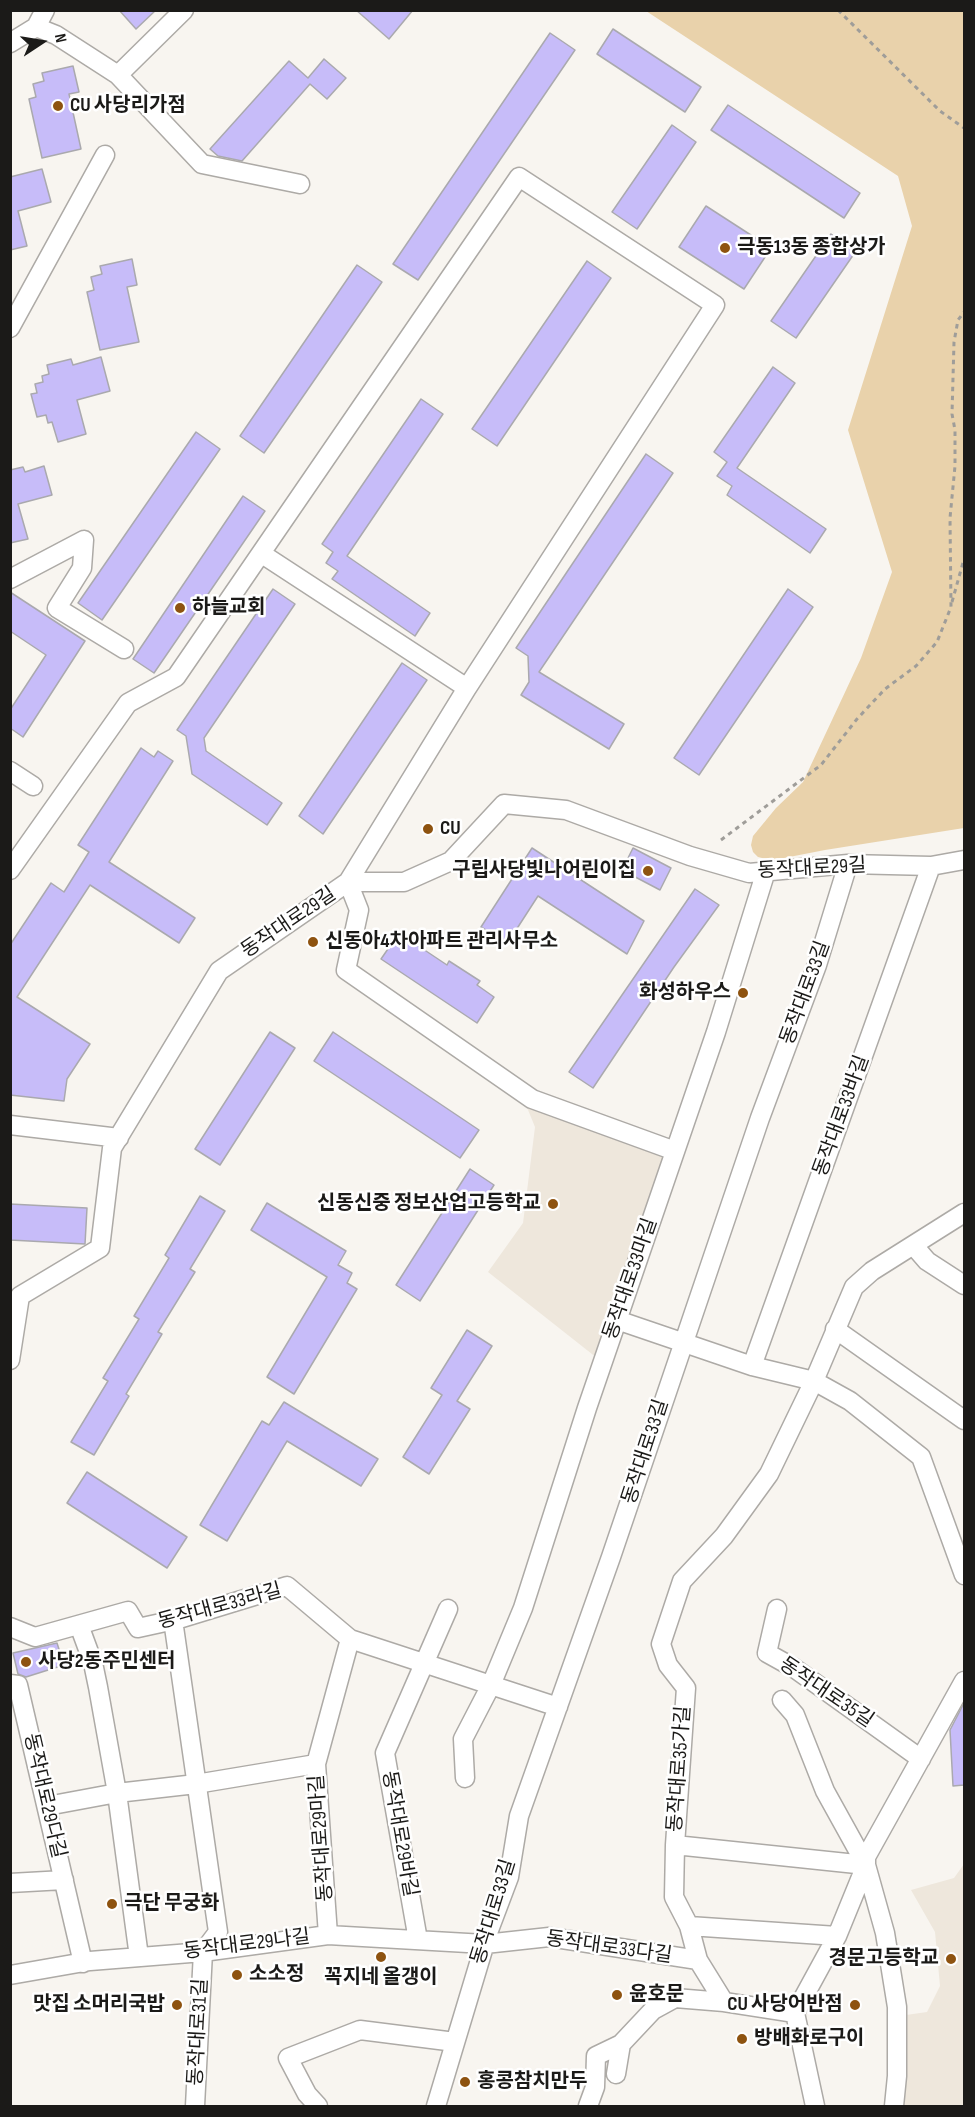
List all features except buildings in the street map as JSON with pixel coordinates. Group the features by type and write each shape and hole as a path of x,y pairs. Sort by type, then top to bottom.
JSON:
{"street":[{"path":"10,42 36,27 45,10"},
{"path":"118,75 184,10"},
{"path":"36,27 56,35 118,75 202,164 300,184"},
{"path":"10,328 105,155"},
{"path":"10,870 128,703 176,677 519,177 715,305 467,688 348,882 359,910 346,970 532,1099 675,1151"},
{"path":"10,579 84,540 82,568 57,608 124,649"},
{"path":"262,554 467,688"},
{"path":"10,771 33,786"},
{"name":"동작대로29길","path":"10,1360 21,1296 100,1248 112,1148 219,971 348,882 404,882 451,861 504,804 566,810 690,856 748,873 848,864 932,866 964,860"},
{"name":"동작대로33길","path":"436,2106 485,1944 509,1877 519,1816 611,1557 682,1342 760,1118 817,965 848,864"},
{"name":"동작대로33바길","path":"752,1366 932,866"},
{"name":"동작대로33마길","path":"491,1685 523,1608 617,1320 716,1032 766,871"},
{"path":"10,1125 119,1138"},
{"name":"동작대로35가길","path":"724,2002 698,1960 689,1926 674,1897 675,1845 686,1688 668,1665 661,1644 682,1581 724,1536 769,1474 814,1381 854,1287 872,1271 964,1213"},
{"path":"914,1246 927,1261 964,1285"},
{"path":"617,1320 752,1366 814,1381 850,1401 921,1457 964,1575"},
{"path":"835,1329 964,1420"},
{"name":"동작대로33라길","path":"10,1627 35,1637 128,1611 138,1628 288,1586 350,1638 558,1707"},
{"path":"423,1663 448,1609"},
{"name":"동작대로35길","path":"777,1609 767,1653 794,1668 921,1759"},
{"name":"동작대로31길","path":"173,1620 218,1932 203,1952 195,2106"},
{"path":"79,1625 93,1663 117,1793 140,1957"},
{"name":"동작대로29마길","path":"328,1935 316,1764 350,1638"},
{"name":"동작대로29바길","path":"418,1940 385,1753 423,1663"},
{"path":"815,2106 795,2013 837,1936 866,1865 866,1857 964,1681"},
{"name":"동작대로29다길","path":"10,1684 18,1685 83,1963"},
{"path":"465,1778 462,1740 491,1685"},
{"name":"동작대로35길","path":"782,1700 795,1715 825,1791 866,1865 885,1933 897,2007 897,2076 894,2106"},
{"path":"47,1806 117,1793 196,1784 316,1764"},
{"path":"675,1845 866,1865"},
{"name":"동작대로29다길","path":"10,1883 64,1880"},
{"path":"689,1926 837,1936"},
{"name":"동작대로29나길","path":"10,1975 83,1963 203,1952 328,1935 485,1944"},
{"name":"동작대로33다길","path":"485,1944 549,1937 698,1960"},
{"path":"588,2106 595,2087 596,2056 621,2044 653,2010 675,1998 724,2002 795,2013"},
{"path":"318,2106 307,2094 288,2058 360,2030 455,2042"},
{"path":"616,2074 621,2044"}],"path":[{"path":"838,10 940,111 964,128"},
{"path":"951,607 950,518 955,466 955,430 952,414 954,342 958,320 964,312"},
{"path":"721,840 821,765 857,719 885,689 916,666 937,642 951,607 964,559"}],"shaded area":[{"path":"646,11 964,11 964,828 784,858 766,859 758,857 753,852 751,845 753,836 776,808 803,782 861,658 892,572 848,430 912,226 898,176"},
{"path":"526,1105 664,1155 597,1358 488,1272 523,1223 535,1127"},
{"name":"경문고등학교","path":"964,1864 964,2106 898,2106 906,2015 927,2012 940,1986 935,1932 911,1890 954,1878"}],"place":[{"name":"CU 사당리가점","path":"58,106"},
{"name":"극동13동 종합상가","path":"725,248"},
{"name":"하늘교회","path":"180,608"},
{"name":"CU","path":"428,829"},
{"name":"구립사당빛나어린이집","path":"648,871"},
{"name":"신동아4차아파트 관리사무소","path":"313,942"},
{"name":"화성하우스","path":"743,993"},
{"name":"신동신중 정보산업고등학교","path":"553,1204"},
{"name":"사당2동주민센터","path":"26,1662"},
{"name":"극단 무궁화","path":"112,1904"},
{"name":"꼭지네 올갱이","path":"381,1957"},
{"name":"경문고등학교","path":"951,1959"},
{"name":"소소정","path":"237,1975"},
{"name":"윤호문","path":"617,1995"},
{"name":"맛집 소머리국밥","path":"177,2005"},
{"name":"CU 사당어반점","path":"855,2005"},
{"name":"방배화로구이","path":"742,2039"},
{"name":"홍콩참치만두","path":"465,2082"}]}
